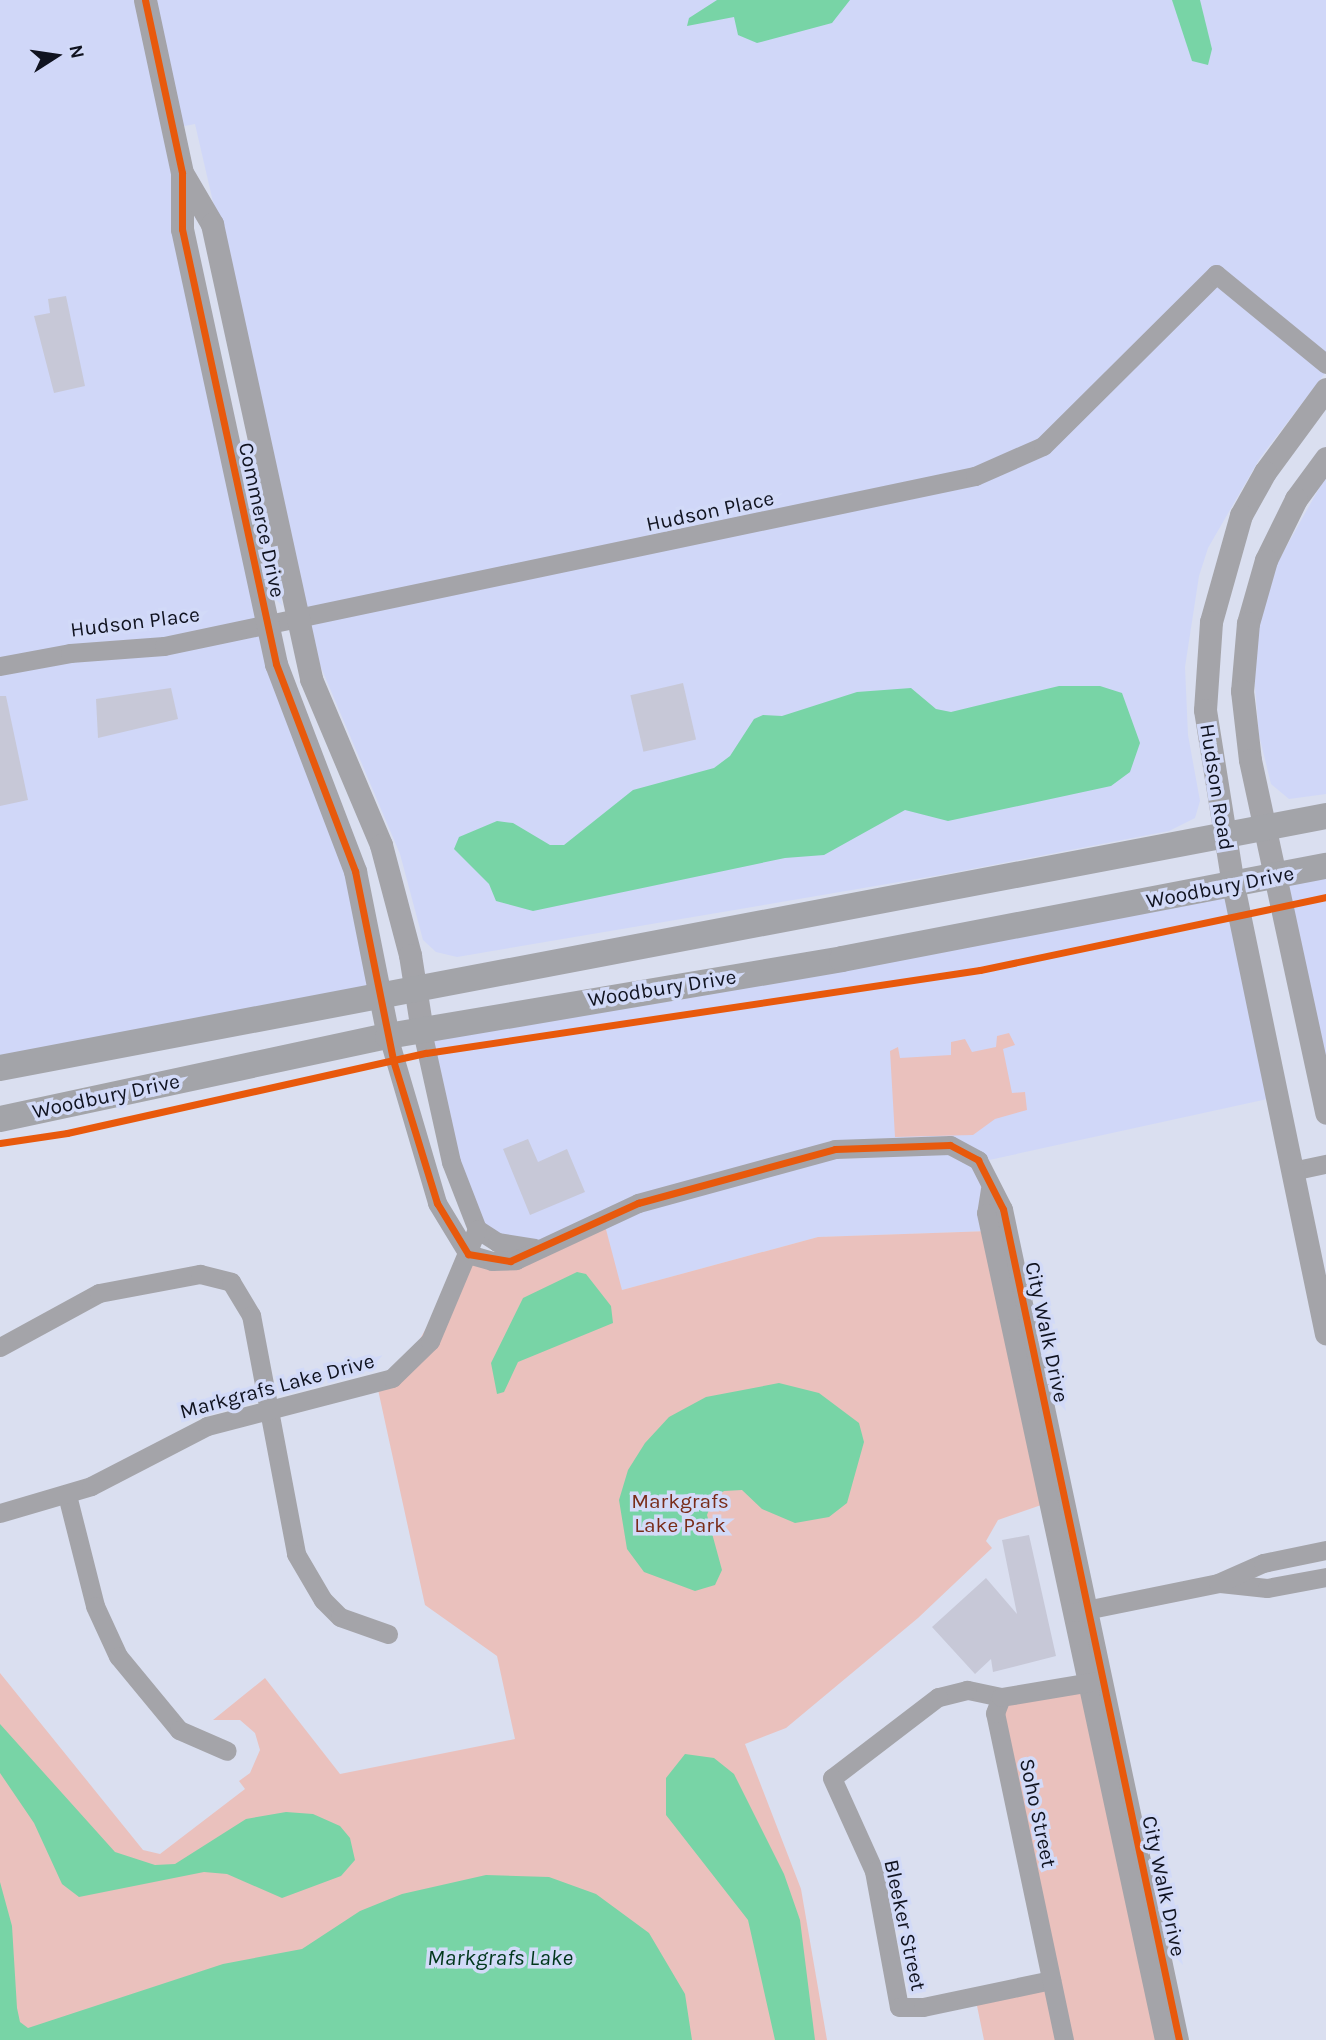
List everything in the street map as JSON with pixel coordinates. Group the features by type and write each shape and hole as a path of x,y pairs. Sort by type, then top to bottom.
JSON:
{"main road":[{"name":"Woodbury Drive","path":"0,1068 381,993 1326,816"},
{"name":"Woodbury Drive","path":"0,1119 388,1036 1233,886 1326,866"}],"street":[{"name":"Commerce Drive","path":"145,0 183,173 182,229 267,623 289,706 352,861 388,1036"},
{"name":"Commerce Drive","path":"183,173 212,224 297,616 325,718 357,779 381,845 415,987 422,1031"},
{"name":"Hudson Place","path":"0,666 70,653 164,646 297,616 975,477 1042,446 1216,274 1326,364"},
{"name":"Hudson Road","path":"1326,388 1265,472 1241,514 1223,566 1205,667 1205,710 1233,886 1326,1333"},
{"name":"Hudson Road","path":"1326,458 1276,540 1248,624 1244,720 1326,1113"},
{"path":"422,1031 450,1162 477,1229 497,1242 535,1248"},
{"path":"388,1036 424,1168 456,1241 468,1254"},
{"name":"City Walk Drive","path":"468,1254 510,1261 638,1203 839,1148 957,1146 981,1164 989,1189 986,1213 1079,1611 1164,2040"},
{"path":"1292,1171 1326,1164"},
{"name":"Markgrafs Lake Drive","path":"0,1513 67,1495 173,1439 377,1385 402,1371 430,1340 477,1229"},
{"path":"0,1346 99,1293 216,1276 231,1282 247,1306 272,1411 289,1532 308,1578 340,1617 388,1634"},
{"path":"67,1495 95,1606 118,1656 179,1730 227,1751"},
{"path":"1079,1611 1219,1583 1263,1563 1326,1550"},
{"path":"1219,1583 1267,1588 1326,1577"},
{"path":"1001,1697 1094,1681"},
{"name":"City Walk Drive","path":"1094,1681 1179,2040"},
{"name":"Bleeker Street","path":"1001,1697 967,1690 938,1697 832,1778 874,1871 899,2007 919,2008 1051,1980"},
{"name":"Soho Street","path":"1001,1697 995,1720 1063,2040"}],"shaded area":[{"path":"0,0 1326,0 1326,372 1260,458 1208,548 1199,576 1185,667 1188,735 1200,801 1195,818 1169,831 946,874 457,957 436,952 423,940 400,854 320,665 195,124 174,128 182,229 305,742 381,993 0,1068"},
{"path":"1326,476 1326,794 1289,799 1271,784 1259,735 1254,676 1260,619 1276,565"},
{"path":"1326,866 1326,1113 1276,877"},
{"path":"1233,885 1276,1097 980,1162 990,1231 818,1237 622,1290 535,1248 477,1229 422,1031"}],"green space":[{"path":"1009,1033 1015,1045 1003,1049 1012,1093 1025,1092 1027,1110 995,1119 973,1135 895,1137 890,1051 898,1047 900,1058 951,1055 951,1042 965,1039 972,1052 996,1047 997,1036"},
{"name":"Markgrafs Lake Park","path":"603,1218 622,1290 818,1237 990,1231 1047,1503 998,1520 986,1541 992,1548 918,1618 786,1728 745,1744 801,1889 827,2040 0,2040 0,1673 143,1850 160,1854 245,1789 239,1781 250,1773 260,1750 255,1733 240,1720 213,1720 265,1678 340,1774 515,1739 497,1656 425,1605 377,1385 402,1371 468,1254 492,1261"},
{"path":"1087,1683 1164,2040 984,2040 975,1996 1050,1980 1001,1697"}],"water":[{"path":"717,0 850,0 832,23 757,43 738,35 734,17 687,26 689,18"},
{"path":"1172,0 1200,0 1212,49 1208,65 1192,61"},
{"path":"1059,686 1100,686 1122,693 1140,743 1130,772 1111,786 948,821 905,810 824,855 785,858 533,911 496,901 489,884 454,849 459,837 497,821 513,823 550,845 564,845 633,790 714,768 730,756 754,719 763,715 782,716 857,692 911,688 936,709 951,712"},
{"path":"577,1272 586,1274 611,1306 613,1323 518,1362 504,1392 497,1394 491,1363 523,1298"},
{"path":"779,1383 819,1393 859,1423 864,1442 847,1503 829,1517 795,1523 762,1509 742,1490 724,1491 713,1499 707,1515 722,1570 715,1585 695,1591 644,1572 627,1549 619,1500 628,1470 645,1443 669,1417 706,1397"},
{"path":"0,1724 115,1852 155,1865 175,1864 246,1819 286,1812 313,1814 340,1826 350,1838 355,1860 341,1876 282,1898 227,1874 204,1872 79,1897 62,1884 34,1823 0,1773"},
{"path":"685,1754 714,1758 734,1774 784,1874 800,1920 815,2040 775,2040 748,1920 666,1815 666,1778"},
{"name":"Markgrafs Lake","path":"486,1875 549,1877 596,1894 649,1933 685,1994 692,2040 0,2040 0,1882 12,1926 17,2008 20,2022 28,2028 223,1964 302,1949 360,1911 402,1894"}],"building":[{"path":"66,296 85,386 54,393 34,316 50,313 48,299"},
{"path":"683,683 696,740 643,752 630,695"},
{"path":"171,688 178,719 98,738 96,699"},
{"path":"0,696 6,696 28,800 0,806"},
{"path":"528,1139 538,1162 567,1149 585,1192 530,1215 503,1149"},
{"path":"1029,1535 1056,1656 993,1672 991,1659 975,1674 932,1627 986,1578 1017,1614 1002,1540"}],"cycle path":[{"path":"145,0 182,173 182,229 276,664 355,871 393,1060 437,1203 468,1254 510,1261 638,1203 835,1149 950,1145 978,1160 1003,1209 1179,2040"},
{"path":"0,1143 67,1133 426,1053 980,970 1326,897"}]}
